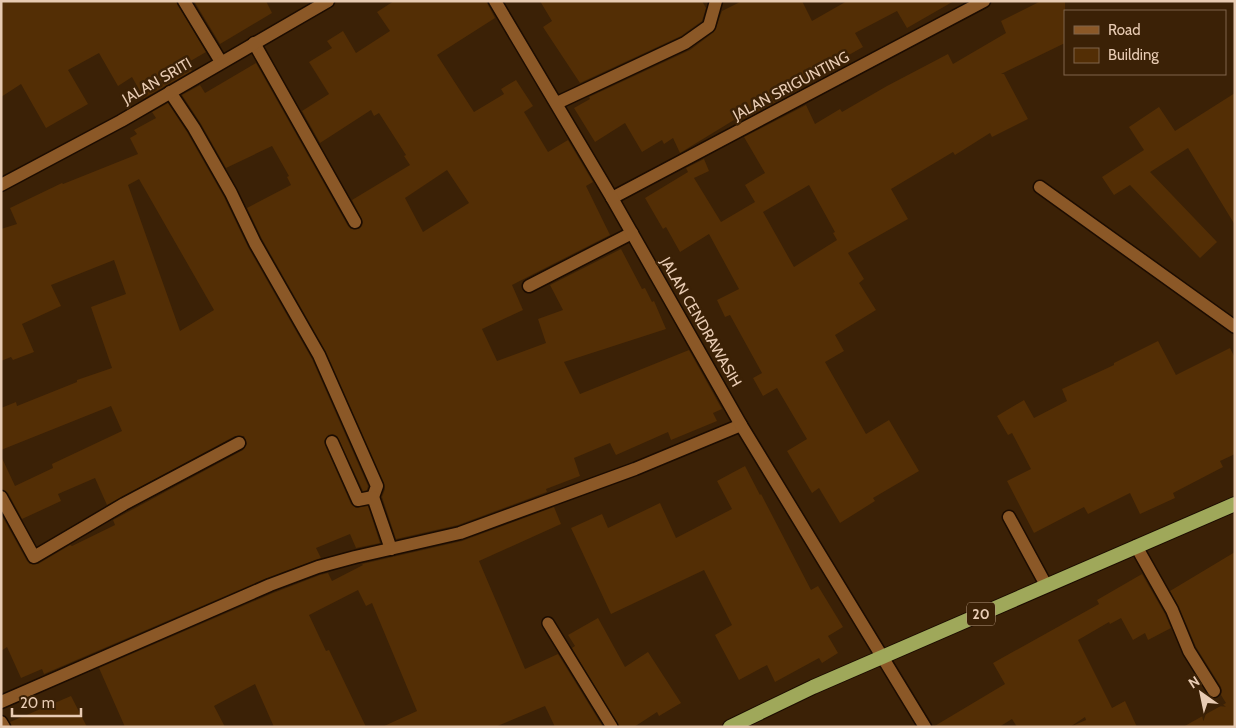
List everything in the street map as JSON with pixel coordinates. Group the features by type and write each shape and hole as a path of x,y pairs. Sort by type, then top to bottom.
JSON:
{"highway":[{"name":"20","path":"730,727 812,687 1235,504"}],"street":[{"path":"184,1 221,62"},
{"name":"JALAN SRITI","path":"1,185 121,121 328,1"},
{"name":"JALAN CENDRAWASIH","path":"495,1 612,198 740,425 925,727"},
{"path":"557,103 685,43 709,26 716,1"},
{"name":"JALAN SRIGUNTING","path":"612,198 977,4"},
{"path":"254,43 355,222"},
{"path":"170,92 194,128 231,193 255,243 319,355 377,486 373,497 391,549"},
{"path":"1040,187 1235,327"},
{"path":"529,286 632,233"},
{"path":"1,702 318,567 460,533 536,507 635,469 740,425"},
{"path":"332,442 358,500 373,497"},
{"path":"1,497 34,557 124,504 239,443"},
{"path":"1009,517 1046,585"},
{"path":"1136,546 1172,610 1189,651 1214,691"},
{"path":"1,722 4,727"}],"lane":[{"path":"548,623 612,727"}],"building":[{"path":"1,1 176,1 206,52 187,63 192,71 144,98 132,77 118,86 99,53 68,70 88,104 46,128 21,84 1,97"},
{"path":"194,1 266,1 272,13 220,44"},
{"path":"394,1 486,1 495,18 437,55 474,112 504,94 501,89 516,80 533,106 524,112 548,152 568,140 593,182 586,186 610,235 512,285 523,310 482,329 497,361 546,343 538,319 563,310 550,285 621,249 642,289 645,288 652,302 654,301 666,329 564,362 580,394 689,350 722,409 713,413 717,421 671,440 668,432 616,455 610,443 574,458 580,476 546,489 547,492 458,525 396,539 382,497 385,489 384,483 326,352 262,239 247,208 291,185 287,177 289,176 272,146 226,168 182,95 200,85 205,93 256,63 348,226 351,229 359,229 363,222 352,200 410,165 404,156 406,155 379,113 374,116 371,110 320,143 302,111 329,94 309,62 332,48 327,41 343,31 356,53 390,31 377,12","holes":["447,170 469,203 423,232 405,198"]},
{"path":"540,1 702,1 706,8 702,21 681,36 580,83 543,27 552,21"},
{"path":"742,1 802,1 812,21 847,1 954,1 907,28 897,11 855,33 863,47 838,61 839,64 798,87 799,90 736,123 734,120 680,153 673,138 664,144 662,140 642,152 625,123 595,142 574,108 590,99 589,97 690,50 714,32 722,11"},
{"path":"1041,1 1065,1 1064,43 1001,74 1004,74 1028,119 992,137 990,133 955,155 953,152 891,189 908,219 848,253 864,279 859,283 876,310 835,335 844,351 825,362 866,434 889,420 919,471 873,498 875,501 840,523 819,488 812,493 787,451 807,439 777,388 763,396 753,378 762,373 730,315 725,317 717,300 739,289 709,234 680,252 666,227 663,229 645,198 688,172 686,168 704,159 709,171 694,178 721,222 755,202 745,185 765,173 744,137 806,105 815,124 840,109 842,112 948,54 953,64 1006,33 1001,21","holes":["809,185 835,232 833,233 837,240 794,267 763,212"]},
{"path":"1235,93 1235,225 1188,148 1150,172 1217,242 1200,258 1130,185 1114,195 1102,177 1144,150 1129,127 1159,107 1175,131"},
{"path":"168,103 187,132 224,197 248,247 312,359 368,486 367,490 363,491 337,436 333,434 328,435 324,441 325,445 351,504 356,508 368,506 380,543 356,548 350,534 316,548 321,558 267,578 44,674 42,669 21,678 7,647 1,651 1,514 27,561 30,564 38,564 70,545 72,546 115,525 113,520 243,450 247,444 244,436 235,436 107,505 95,478 58,494 61,501 22,519 8,493 1,489 1,456 15,486 53,468 52,464 122,431 111,406 1,450 1,408 16,402 17,406 77,382 77,380 112,368 91,307 126,294 114,260 51,285 61,306 22,324 34,352 13,360 11,357 1,361 1,229 17,224 10,208 62,183 138,154 130,138 137,134 134,130 156,118 152,112","holes":["139,179 214,310 180,331 128,185"]},
{"path":"1158,341 1176,375 1230,348 1235,358 1235,454 1220,461 1223,467 1173,493 1175,498 1140,514 1130,493 1088,514 1084,507 1034,533 1007,481 1031,469 1012,433 1008,435 997,416 1024,400 1034,418 1067,401 1062,389 1114,365 1114,363"},
{"path":"745,466 811,590 818,586 843,627 828,636 838,653 822,663 819,658 775,682 767,665 739,680 715,635 732,625 704,570 611,614 571,528 602,514 608,528 660,503 676,538 732,509 717,481"},
{"path":"554,507 561,524 479,561 525,669 558,654 603,727 555,727 545,706 495,727 382,727 417,711 372,603 366,606 358,590 309,615 326,651 329,650 366,727 274,727 255,684 214,706 225,727 125,727 99,668 273,593 320,575 328,573 332,581 362,564 462,541"},
{"path":"1235,552 1235,727 1183,727 1226,703 1221,695 1221,687 1196,647 1170,591"},
{"path":"1142,574 1171,628 1148,640 1145,633 1133,640 1121,618 1110,624 1109,622 1078,640 1112,708 1125,701 1137,727 1017,727 1012,719 999,727 933,727 1005,684 993,663 1099,604 1097,600","holes":["1085,717 1086,720 1070,727"]},
{"path":"598,618 625,667 648,652 681,703 659,716 657,712 634,727 619,727 572,648 575,646 568,635"},
{"path":"71,696 87,727 12,727 10,722"}]}
